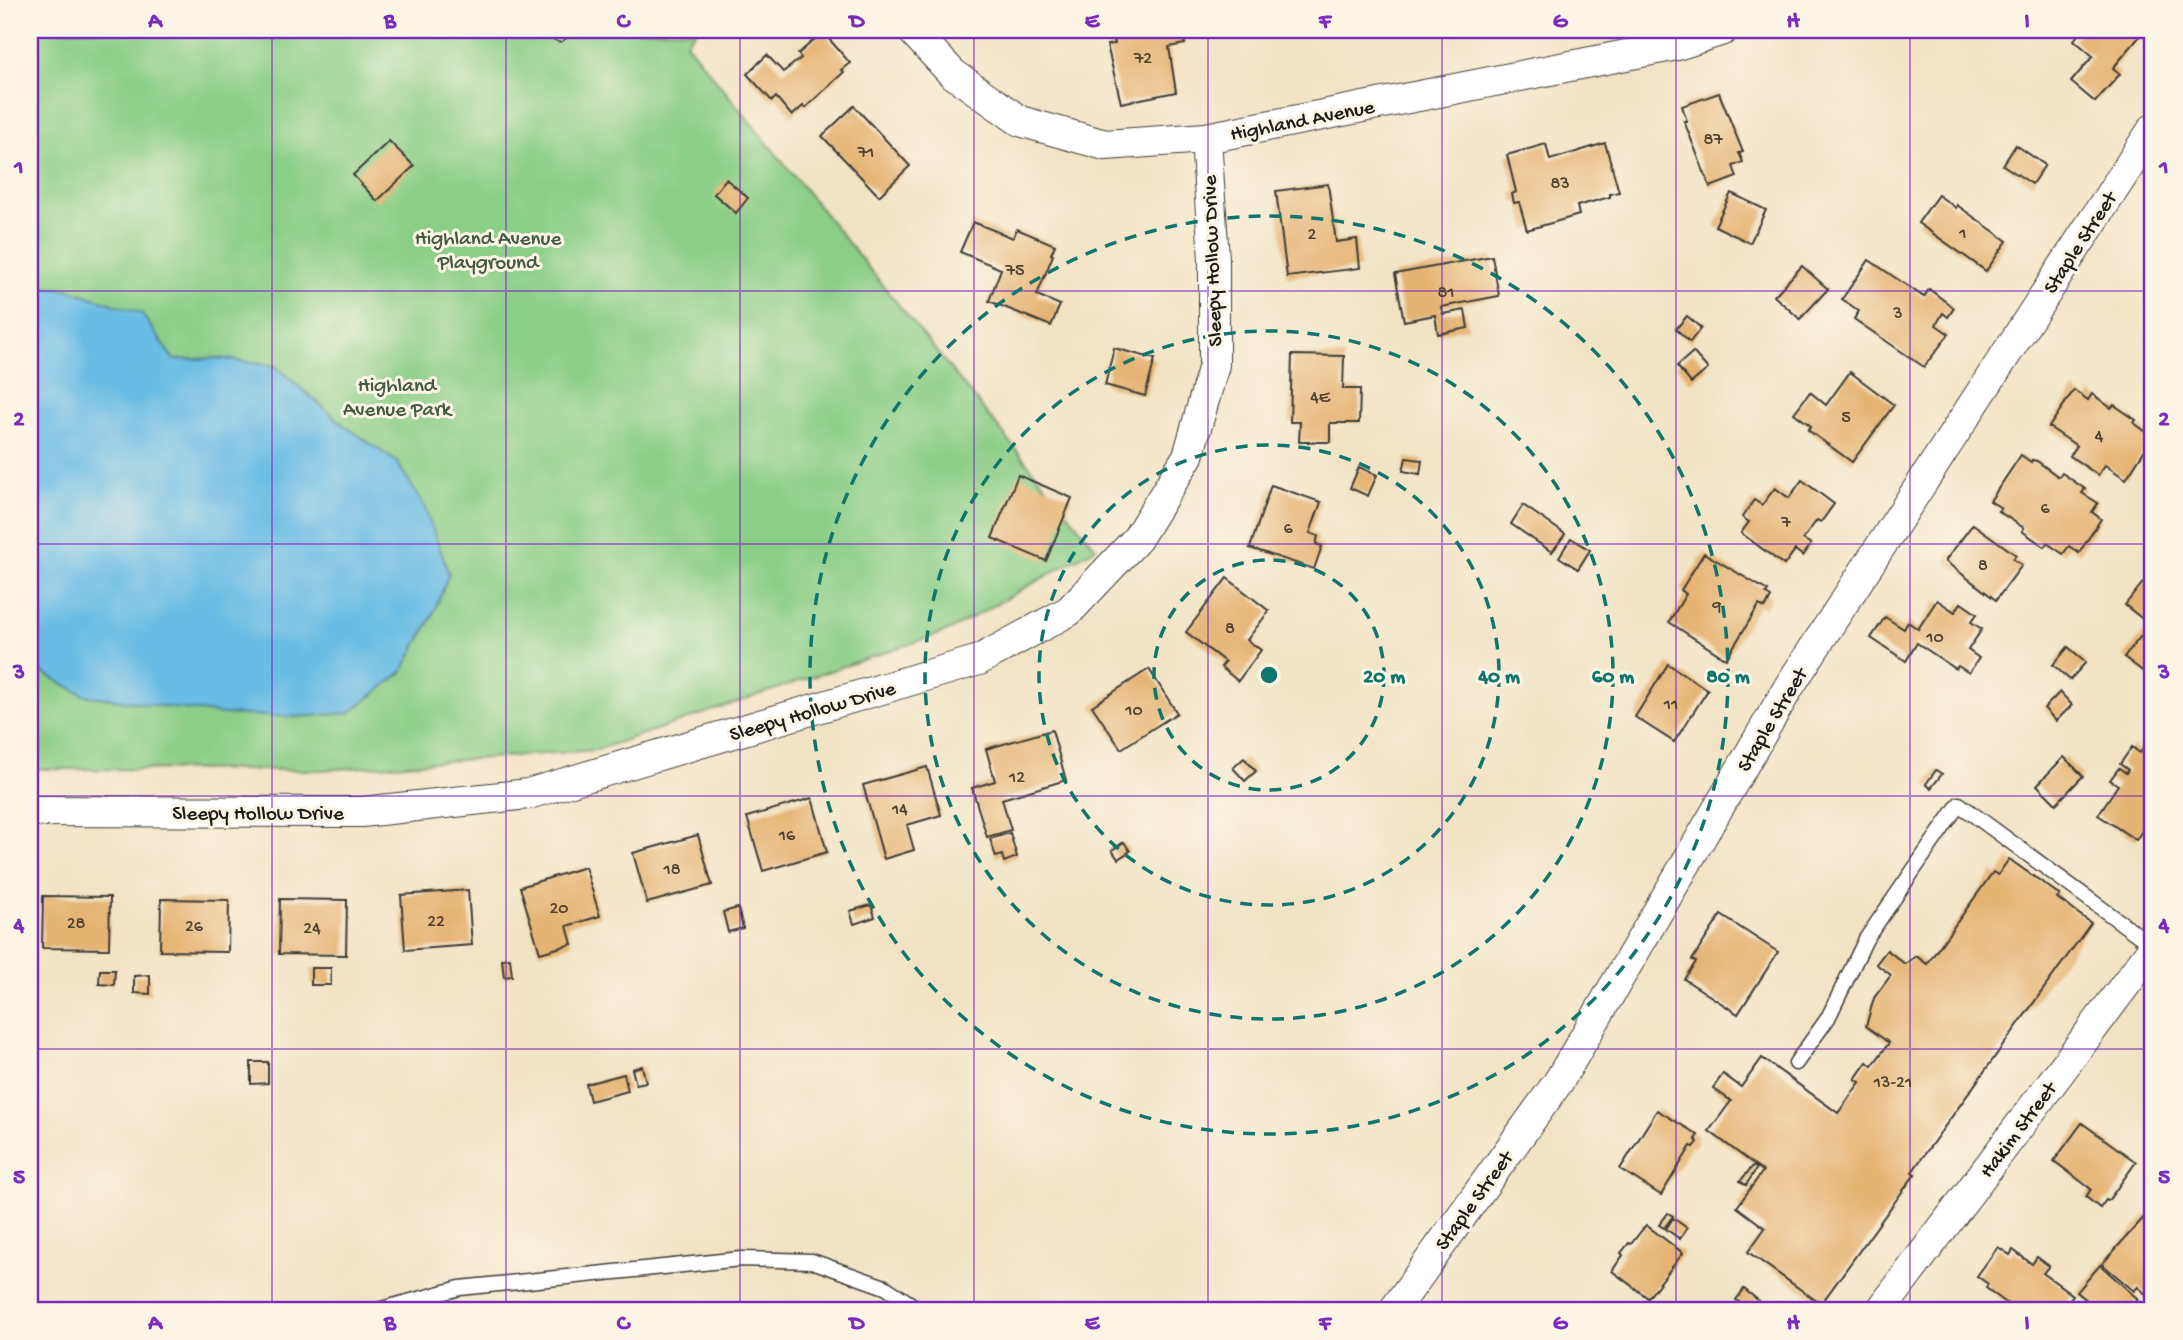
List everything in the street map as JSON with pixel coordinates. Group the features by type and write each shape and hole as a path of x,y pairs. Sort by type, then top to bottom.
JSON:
{"street":[{"name":"Highland Avenue","path":"912,30 952,73 1020,121 1105,145 1206,138 1677,45 1723,30"},
{"name":"Staple Street","path":"1394,1310 1559,1081 1790,685 2153,129"},
{"name":"Sleepy Hollow Drive","path":"30,811 362,811 528,794 979,660 1069,611 1137,539 1188,456 1214,365 1214,258 1206,138"},
{"name":"Hakim Street","path":"1881,1310 2153,947"}],"lane":[{"path":"1796,1063 1829,1018 1866,939 1959,804 2153,947"},
{"path":"378,1310 460,1288 516,1280 741,1259 812,1261 885,1287 920,1310"}],"green space":[{"name":"Highland Avenue Park","path":"30,30 696,30 686,43 1096,548 948,631 596,750 325,770 30,769"}],"water":[{"path":"30,286 67,289 141,313 174,360 219,358 275,366 345,426 397,462 424,506 449,574 432,617 402,672 350,713 295,717 222,714 84,695 30,666"}],"building":[{"path":"1112,30 1182,30 1185,44 1169,47 1176,92 1121,103 1107,45 1115,44"},
{"path":"2082,30 2134,30 2140,36 2113,68 2120,74 2095,102 2071,82 2093,56 2074,40"},
{"path":"823,32 850,63 841,70 844,72 805,108 803,106 792,116 776,97 772,101 747,74 767,55 783,72 801,58 798,54"},
{"path":"1719,93 1743,152 1739,153 1743,162 1733,166 1737,177 1710,187 1684,121 1687,121 1682,106"},
{"path":"854,106 910,166 879,196 822,136"},
{"path":"389,141 414,166 377,201 353,175"},
{"path":"1605,143 1619,192 1577,206 1579,215 1527,230 1519,202 1514,203 1512,194 1516,192 1507,155 1546,144 1550,160"},
{"path":"2016,145 2045,165 2032,184 2003,165"},
{"path":"726,179 748,198 736,213 714,194"},
{"path":"1328,184 1336,242 1357,239 1360,268 1287,277 1276,191"},
{"path":"1731,193 1766,210 1750,243 1715,226"},
{"path":"1938,195 1956,208 1957,205 2007,241 1986,271 1918,223"},
{"path":"973,222 1013,238 1017,229 1055,245 1037,295 1060,305 1051,326 989,301 1001,269 960,252"},
{"path":"1492,256 1499,296 1441,307 1443,314 1465,310 1468,328 1438,334 1435,315 1404,321 1395,274"},
{"path":"1869,260 1924,297 1929,289 1954,308 1948,317 1943,313 1936,325 1949,334 1924,367 1854,319 1859,311 1842,299"},
{"path":"1802,266 1828,289 1800,319 1774,296"},
{"path":"1687,316 1701,328 1690,342 1676,329"},
{"path":"1114,348 1155,359 1145,396 1105,385"},
{"path":"1693,352 1708,369 1691,383 1677,366"},
{"path":"1292,355 1344,356 1343,389 1360,389 1359,423 1330,423 1330,442 1299,442 1300,422 1290,422"},
{"path":"1850,372 1894,405 1852,462 1808,430 1811,426 1794,413 1810,392 1826,405"},
{"path":"2074,390 2088,400 2092,394 2111,408 2114,405 2136,420 2134,423 2153,437 2126,479 2105,465 2098,475 2070,456 2077,446 2049,427"},
{"path":"2021,455 2031,462 2037,461 2059,477 2062,473 2085,489 2082,493 2098,503 2092,512 2101,519 2079,553 2069,546 2063,554 2047,543 2045,547 2022,531 2024,528 1998,511 2001,508 1990,501"},
{"path":"1406,458 1422,460 1420,474 1403,471"},
{"path":"1359,467 1377,475 1368,496 1350,488"},
{"path":"1018,475 1072,498 1046,561 992,538"},
{"path":"1802,480 1834,504 1821,522 1817,520 1803,539 1811,544 1803,556 1795,550 1784,565 1741,533 1749,522 1742,517 1754,500 1762,505 1775,488 1789,498"},
{"path":"1271,485 1321,502 1310,533 1318,536 1316,544 1322,546 1314,569 1250,548"},
{"path":"1523,505 1565,534 1552,552 1511,524"},
{"path":"1973,524 2016,555 2013,559 2022,565 1996,600 1945,561"},
{"path":"1571,538 1590,550 1578,569 1559,557"},
{"path":"1704,553 1768,591 1766,594 1771,597 1765,608 1759,605 1726,659 1669,622 1686,594 1681,590"},
{"path":"2153,570 2153,679 2124,657 2150,625 2125,605"},
{"path":"1227,578 1269,611 1247,640 1261,650 1238,681 1221,667 1225,662 1186,632"},
{"path":"1937,600 1955,612 1961,603 1977,614 1971,622 1982,629 1968,650 1979,658 1969,673 1958,666 1956,669 1917,643 1906,661 1871,638 1885,617 1904,629 1908,622 1918,629"},
{"path":"2068,647 2086,662 2070,680 2053,665"},
{"path":"1668,664 1708,690 1674,742 1635,717"},
{"path":"1149,669 1177,713 1121,749 1092,706"},
{"path":"2060,692 2072,705 2056,721 2044,708"},
{"path":"1052,730 1066,780 1002,799 1011,830 987,837 972,788 995,781 986,749"},
{"path":"2150,738 2153,740 2153,818 2136,840 2098,815 2118,785 2110,780 2119,768 2126,773 2128,770 2120,764 2132,747 2140,753"},
{"path":"2064,757 2083,776 2056,804 2037,785"},
{"path":"1244,758 1256,771 1245,781 1233,768"},
{"path":"927,767 941,815 907,825 914,850 884,859 863,785"},
{"path":"1936,770 1942,774 1931,788 1926,784"},
{"path":"812,798 827,852 763,871 747,817"},
{"path":"1010,833 1017,857 1004,862 1002,855 996,857 990,839"},
{"path":"698,835 712,885 647,903 633,853"},
{"path":"1124,842 1130,851 1118,859 1112,850"},
{"path":"2009,859 2060,895 2057,898 2091,923 1821,1304 1748,1252 1765,1228 1737,1207 1763,1171 1709,1131 1731,1101 1713,1088 1723,1074 1741,1087 1762,1058 1838,1113 1860,1082 1855,1079 1867,1062 1872,1066 1889,1043 1866,1026 1874,998 1891,975 1876,964 1887,950 1905,964 1916,956 1927,964 1993,872 1998,875"},
{"path":"585,867 600,916 567,926 572,944 540,953 520,887"},
{"path":"468,890 472,945 405,950 401,895"},
{"path":"43,896 110,897 109,949 42,948"},
{"path":"161,899 229,900 228,952 160,951"},
{"path":"280,899 347,900 346,955 279,954"},
{"path":"871,905 875,917 854,924 850,911"},
{"path":"738,908 743,928 728,932 723,912"},
{"path":"1721,915 1778,952 1738,1014 1684,979 1696,962 1692,960"},
{"path":"510,958 512,976 504,977 502,959"},
{"path":"311,968 331,968 331,985 311,985"},
{"path":"100,970 115,970 114,985 99,984"},
{"path":"150,975 150,994 134,993 134,976"},
{"path":"2153,1036 2153,1056 2144,1049"},
{"path":"251,1062 268,1062 268,1083 251,1084"},
{"path":"642,1066 646,1082 636,1084 632,1069"},
{"path":"624,1074 628,1091 590,1101 586,1084"},
{"path":"1657,1110 1698,1135 1695,1139 1698,1142 1694,1147 1691,1146 1661,1195 1620,1169"},
{"path":"2082,1123 2136,1162 2100,1208 2086,1197 2091,1189 2054,1161"},
{"path":"1753,1166 1757,1168 1746,1185 1740,1181"},
{"path":"1668,1213 1673,1216 1664,1228 1659,1225"},
{"path":"2146,1215 2153,1222 2153,1301 2138,1287 2134,1291 2102,1264"},
{"path":"1673,1218 1687,1228 1680,1239 1666,1229"},
{"path":"1646,1225 1683,1253 1648,1298 1612,1271 1623,1255 1621,1253"},
{"path":"1998,1247 2010,1255 2013,1250 2032,1264 2037,1257 2049,1266 2043,1273 2073,1295 2061,1310 2016,1310 1986,1288 1988,1284 1977,1276"},
{"path":"2100,1265 2138,1299 2128,1310 2099,1310 2077,1292"},
{"path":"1744,1289 1759,1301 1752,1310 1736,1300"}],"park label":[{"name":"Highland Avenue Playground","path":"488,249"}]}
